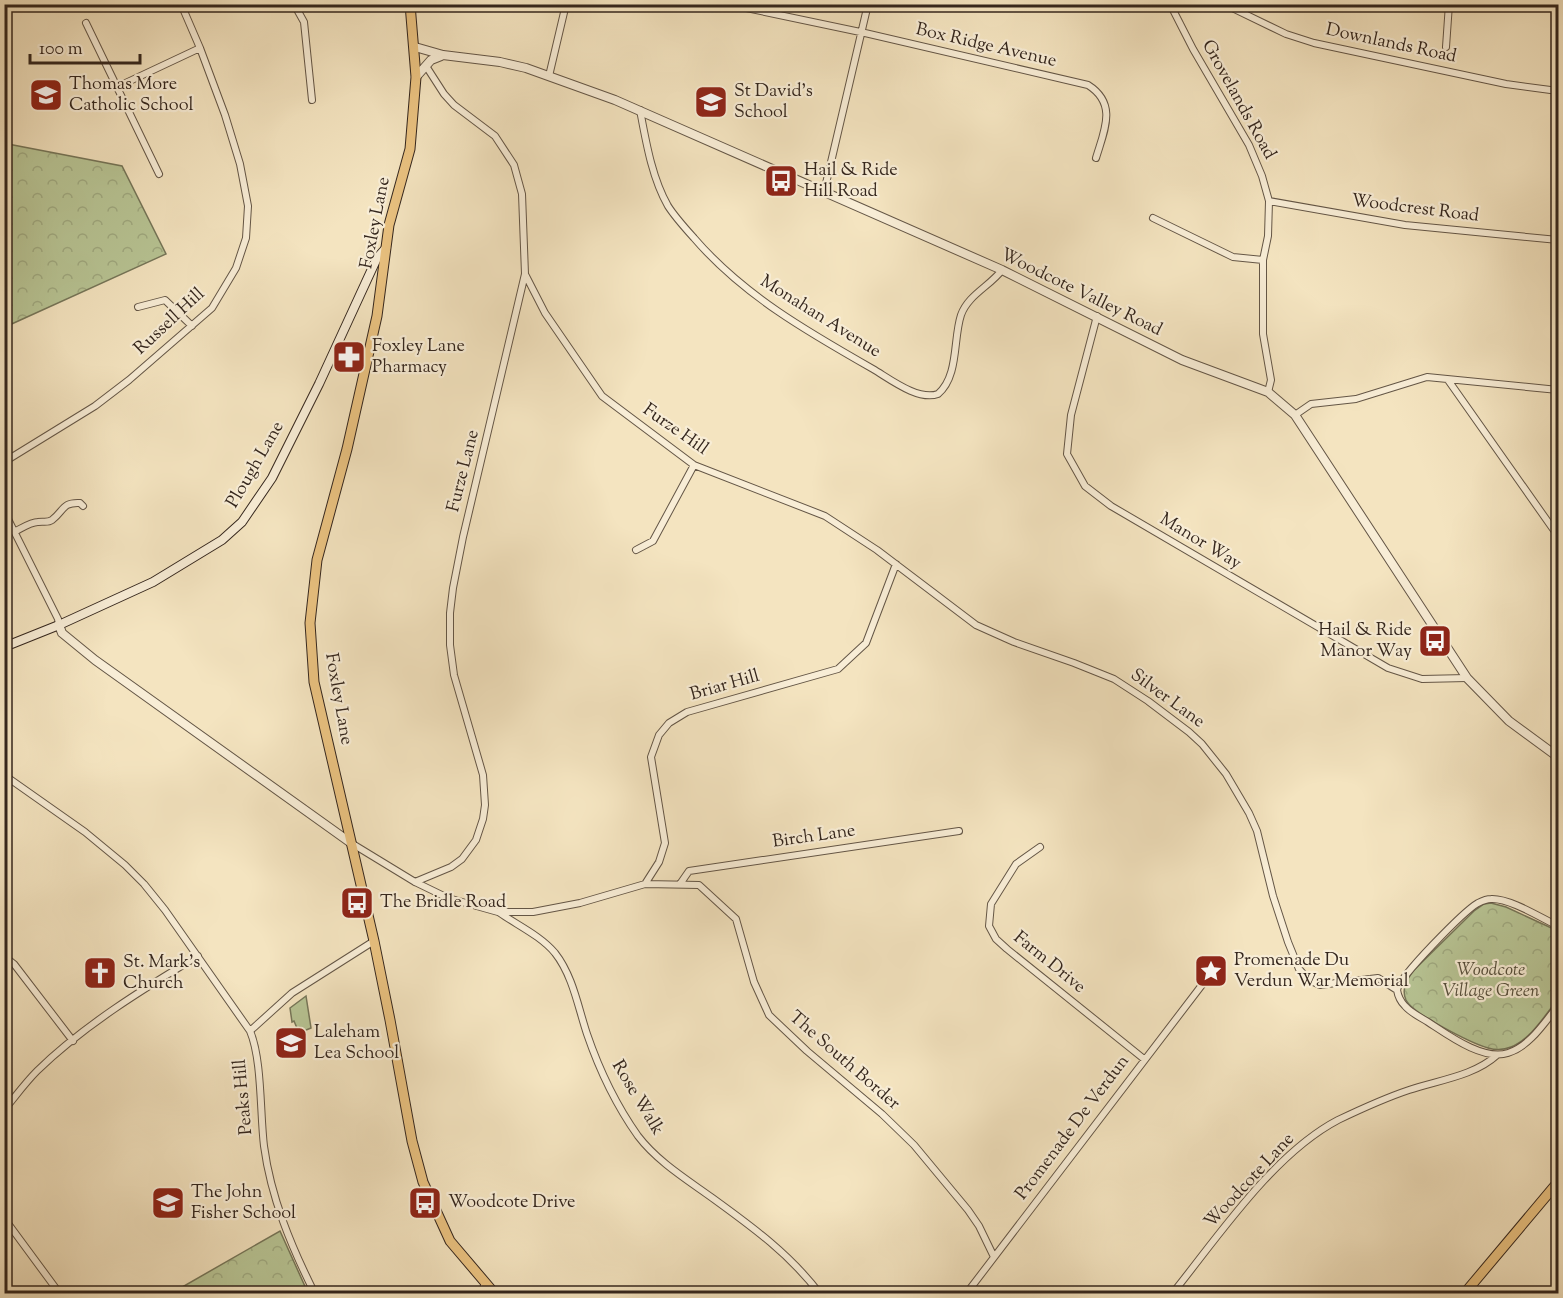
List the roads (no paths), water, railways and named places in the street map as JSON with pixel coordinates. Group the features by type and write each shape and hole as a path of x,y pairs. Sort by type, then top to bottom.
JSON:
{"main road":[{"name":"Foxley Lane","path":"412,4 416,77 410,149 395,202 377,316 350,438 317,560 310,623 314,682 374,941 412,1141 423,1182 450,1241 495,1293"},
{"name":"Plough Lane","path":"4,647 59,625 153,582 222,540 242,522 272,478 319,384 377,258 386,248"},
{"path":"1464,1293 1558,1182"}],"street":[{"name":"Russell Hill","path":"4,462 102,402 212,308 236,268 246,238 248,206 240,164 200,48 181,4"},
{"path":"294,4 304,22 312,100"},
{"path":"549,76 566,4"},
{"name":"Box Ridge Avenue","path":"727,4 1088,85 1102,98 1107,115 1096,158"},
{"path":"824,192 868,4"},
{"name":"Grovelands Road","path":"1170,4 1193,49 1249,145 1269,201 1268,236 1263,260 1263,334 1271,380 1268,393"},
{"name":"Downlands Road","path":"1224,4 1286,34 1314,43 1506,84 1558,91"},
{"path":"1446,47 1449,4"},
{"path":"86,23 159,174"},
{"name":"Woodcote Valley Road","path":"415,47 443,55 500,62 549,76 640,110 1002,270 1182,360 1268,393 1295,415 1467,678 1509,721 1558,757"},
{"path":"117,87 200,48"},
{"path":"416,77 434,57 443,55"},
{"name":"Furze Lane","path":"415,882 452,867 462,859 476,840 483,819 485,798 483,776 462,710 453,668 450,613 464,537 525,274 522,194 514,165 495,136 454,105 444,94 426,66"},
{"name":"Monahan Avenue","path":"640,110 654,169 668,205 711,256 737,281 775,310 921,396 938,394 946,386 962,312 968,303 1002,270"},
{"name":"Woodcrest Road","path":"1269,201 1405,225 1558,240"},
{"path":"1153,218 1233,258 1263,260"},
{"name":"Furze Hill","path":"525,274 545,313 602,396 694,465 825,516 896,564"},
{"path":"138,307 165,300 192,326"},
{"name":"Manor Way","path":"1097,316 1071,415 1068,454 1084,486 1111,506 1249,589 1388,668 1422,679 1467,678"},
{"path":"1295,415 1311,404 1356,399 1427,377 1558,390"},
{"path":"1448,380 1558,536"},
{"path":"636,550 653,541 694,465"},
{"path":"15,531 36,522 48,522 65,506 73,502 83,506"},
{"path":"4,511 58,620 62,633 94,660 351,843"},
{"name":"Briar Hill","path":"645,884 659,862 665,843 651,757 658,735 669,723 687,712 837,669 866,643 896,564"},
{"name":"Silver Lane","path":"896,564 976,625 1114,680 1148,701 1189,732 1202,744 1226,774 1250,813 1288,942 1295,961 1305,976 1320,985 1378,978 1397,990"},
{"name":"Peaks Hill","path":"4,776 85,832 124,865 165,910 250,1031 255,1052 261,1127 268,1170 283,1225 315,1293"},
{"name":"Birch Lane","path":"680,884 689,871 960,831"},
{"name":"The South Border","path":"351,843 415,882 448,898 498,912 533,912 645,884 699,885 736,919 754,982 769,1015 807,1052 882,1114 914,1145 968,1210 979,1226 994,1257"},
{"name":"Farm Drive","path":"1040,847 1016,864 991,904 988,919 992,933 1007,949 1144,1059"},
{"path":"1497,1055 1466,1045 1408,1010 1397,990 1400,980 1467,912 1484,900 1504,901 1558,926"},
{"name":"Rose Walk","path":"498,912 543,942 559,959 576,997 600,1068 624,1113 646,1146 694,1186 764,1236 795,1264 820,1293"},
{"path":"250,1031 292,993 374,941"},
{"path":"4,956 14,964 73,1041"},
{"path":"4,1110 37,1072 73,1041 152,984 198,956"},
{"name":"Promenade De Verdun","path":"966,1293 1205,981"},
{"name":"Woodcote Lane","path":"1172,1293 1246,1202 1278,1167 1309,1139 1336,1121 1379,1101 1410,1089 1469,1072 1489,1063 1497,1055 1506,1054 1523,1046 1558,1006"},
{"path":"4,1218 60,1293"},
{"path":"481,1293 485,1283"}],"place":[{"name":"Thomas More Catholic School","path":"46,95"},
{"name":"St David's School","path":"711,102"},
{"name":"Hail & Ride Hill Road","path":"781,181"},
{"name":"Foxley Lane Pharmacy","path":"349,357"},
{"name":"Hail & Ride Manor Way","path":"1435,641"},
{"name":"The Bridle Road","path":"357,903"},
{"name":"Promenade Du Verdun War Memorial","path":"1211,971"},
{"name":"St. Mark's Church","path":"100,973"},
{"name":"Laleham Lea School","path":"291,1043"},
{"name":"The John Fisher School","path":"168,1203"},
{"name":"Woodcote Drive","path":"425,1203"}],"park label":[{"name":"Woodcote Village Green","path":"1491,981"}]}
